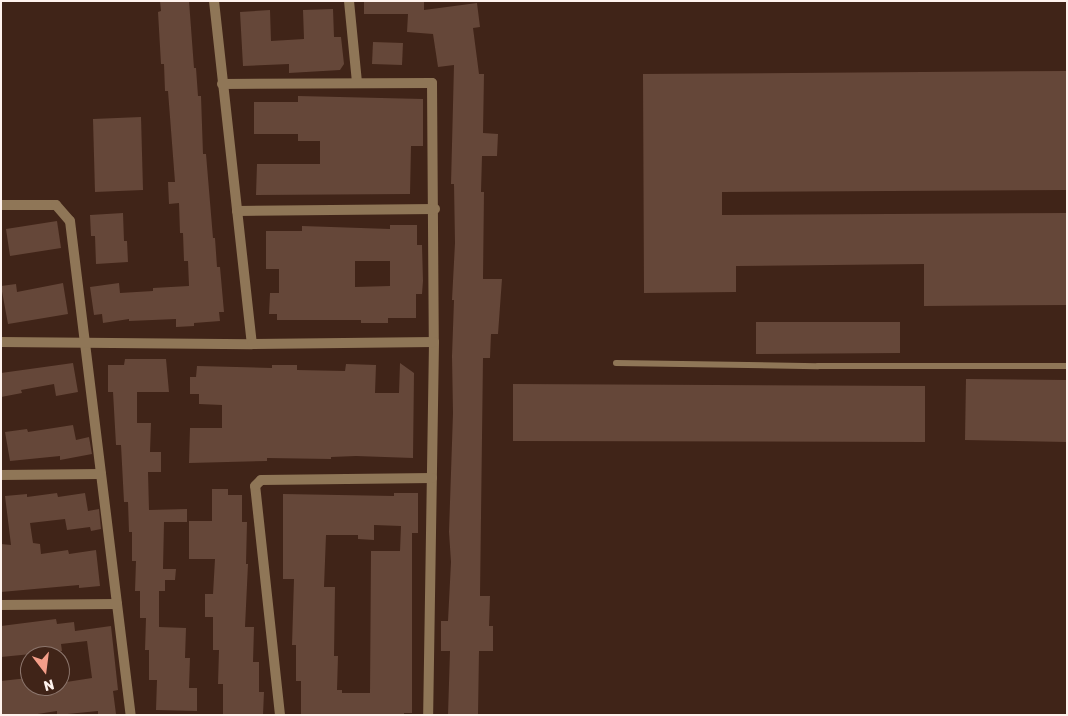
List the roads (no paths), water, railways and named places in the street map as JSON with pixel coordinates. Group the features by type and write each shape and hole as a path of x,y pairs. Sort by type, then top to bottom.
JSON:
{"street":[{"path":"214,1 252,344"},
{"path":"349,1 357,83"},
{"path":"222,84 432,83 434,342 428,715"},
{"path":"1,205 56,205 70,221 131,715"},
{"path":"237,211 434,209"},
{"path":"1,342 84,341 252,344 434,342"},
{"path":"1,475 101,474"},
{"path":"280,715 255,486 261,480 432,478"},
{"path":"1,605 117,604"}],"lane":[{"path":"616,363 818,366 1067,366"}]}
